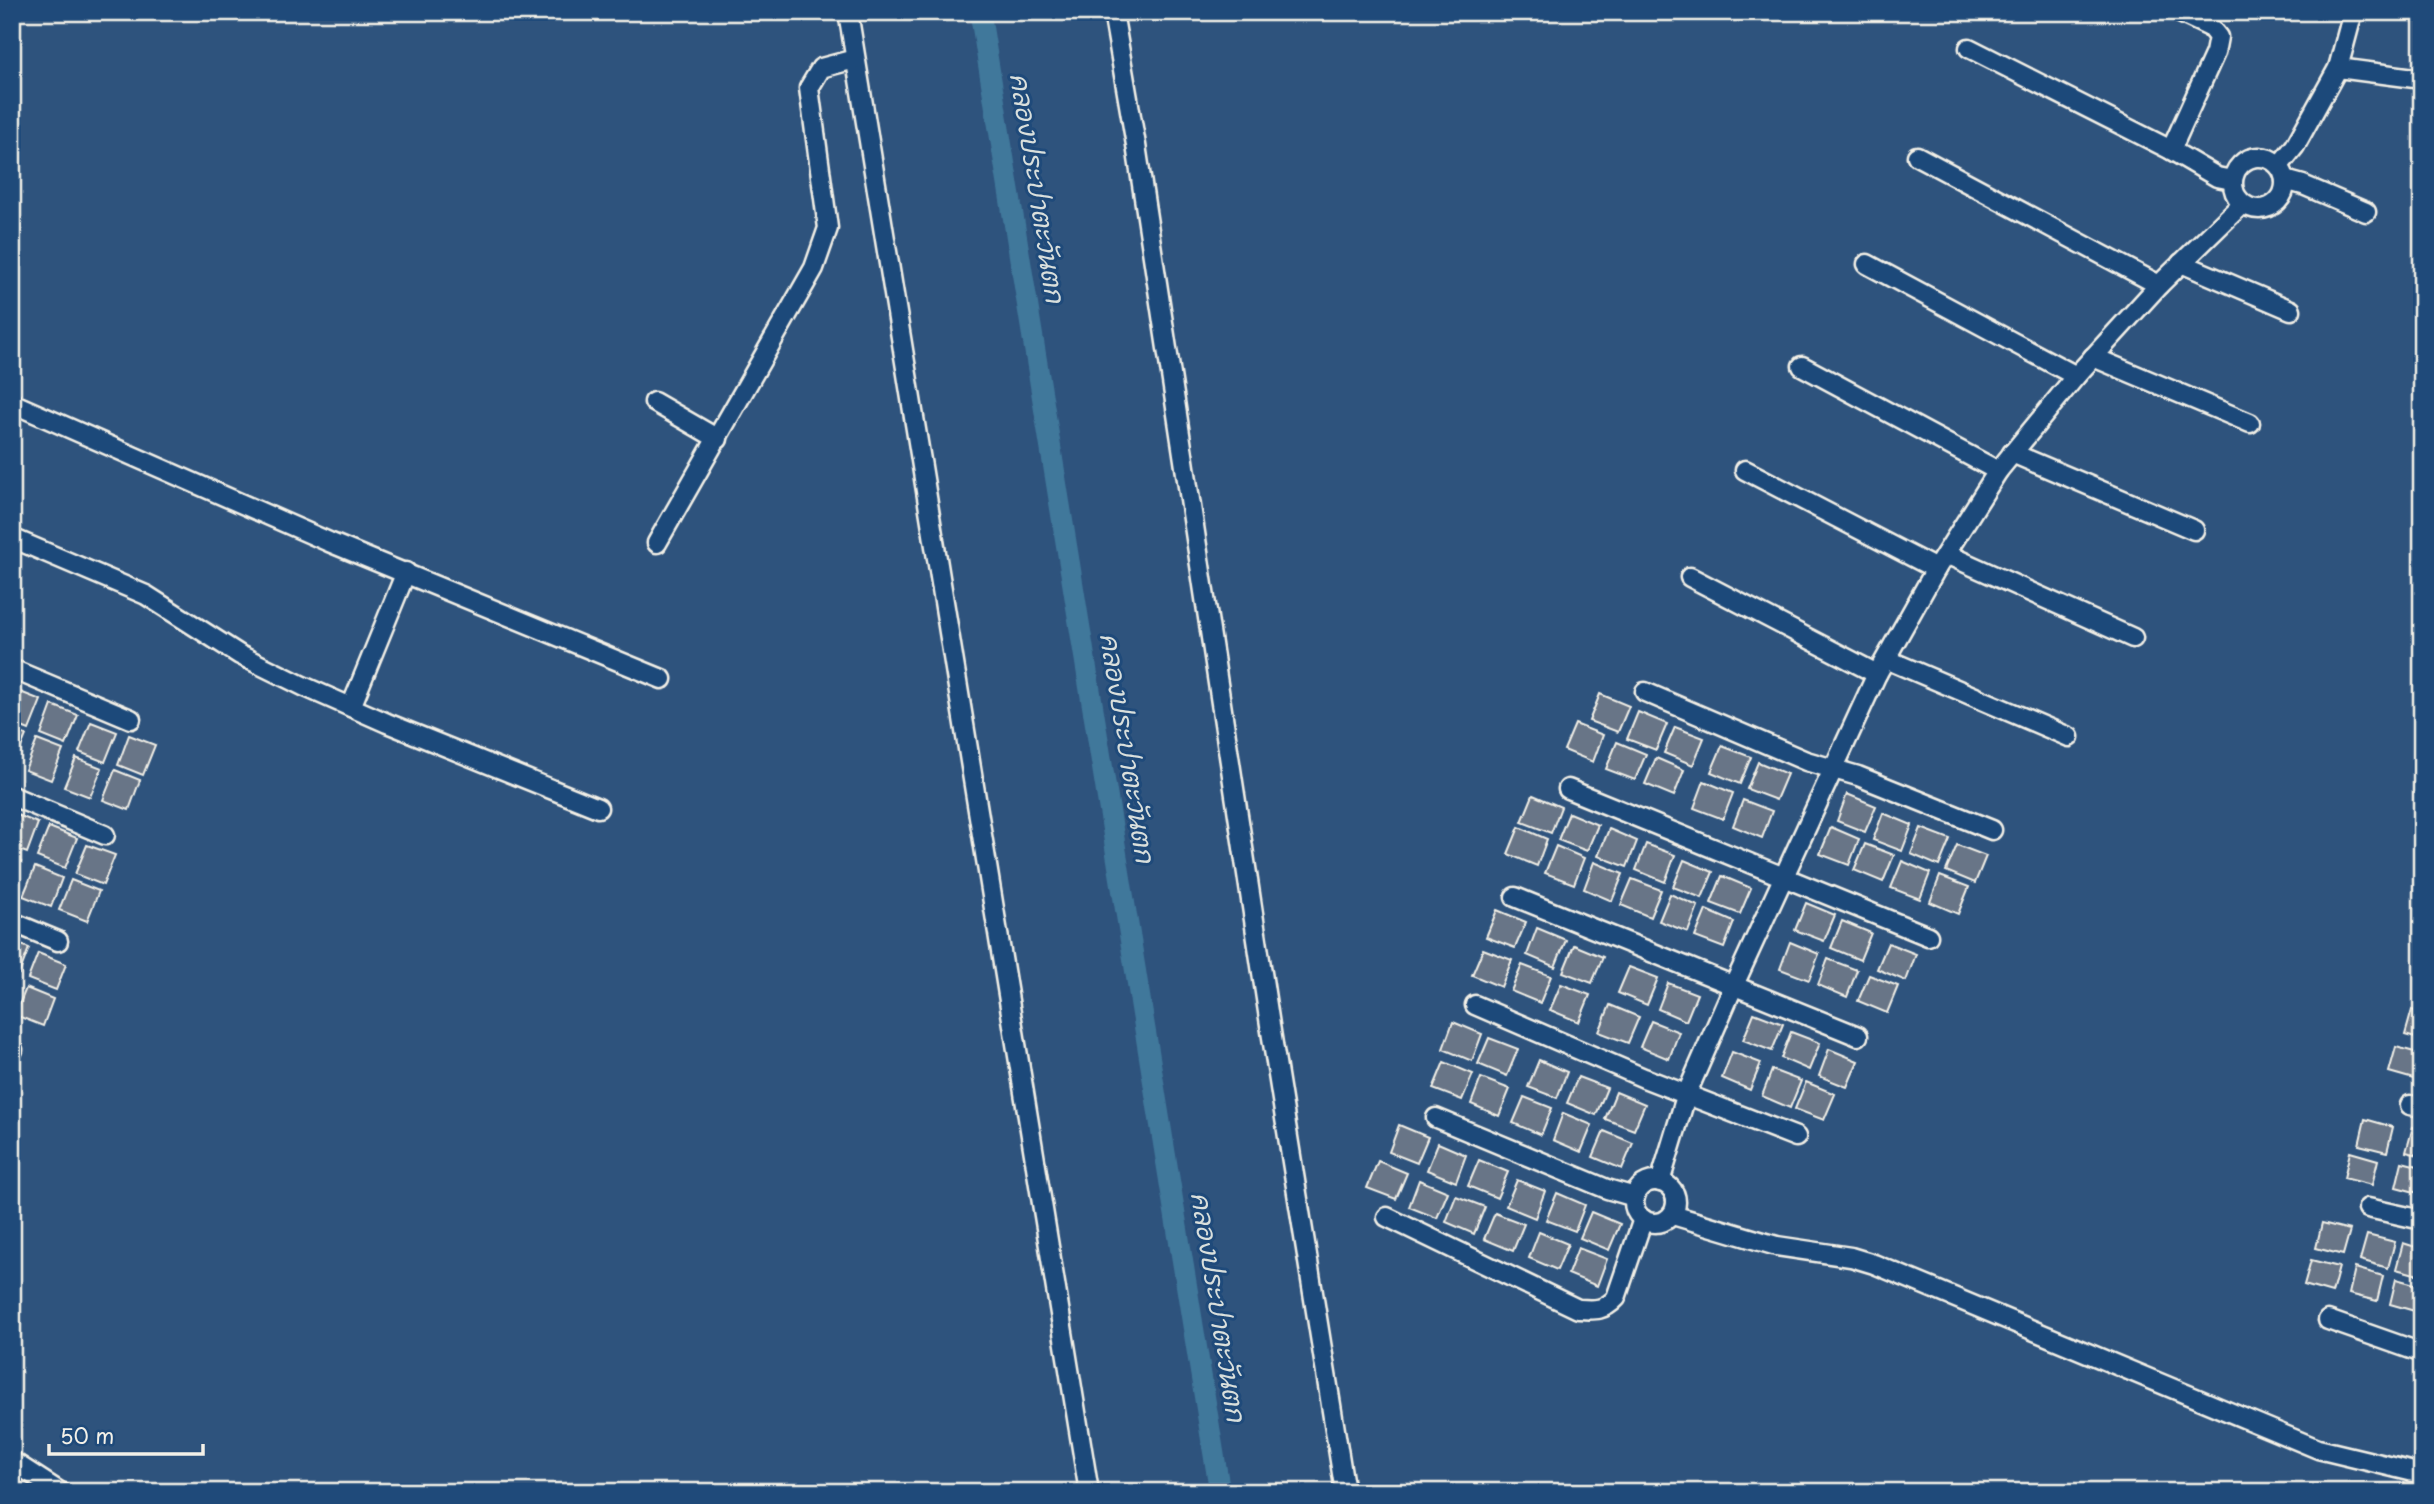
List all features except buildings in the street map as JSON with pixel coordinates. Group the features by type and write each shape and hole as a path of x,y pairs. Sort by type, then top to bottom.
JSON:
{"street":[{"path":"848,12 1090,1492"},
{"path":"1113,12 1136,145 1270,1025 1345,1492"},
{"path":"2171,150 2215,53 2218,37 2210,27 2178,12"},
{"path":"2353,12 2338,68 2282,173 2284,190 2280,200 2272,206 2251,209 2235,196 2232,186 2238,166 2245,160 2256,156 2266,157 2282,173 2303,185 2366,212"},
{"path":"1969,48 2171,150 2217,177 2232,180"},
{"path":"657,543 814,268 825,242 828,212 809,88 821,68 855,59"},
{"path":"2338,68 2422,79"},
{"path":"1917,156 2159,285"},
{"path":"1660,1182 1686,1093 1734,985 1881,666 1936,569 1998,471 2076,376 2159,285 2242,204"},
{"path":"2181,263 2291,310"},
{"path":"1867,264 2076,376"},
{"path":"2093,357 2250,423"},
{"path":"1802,366 1998,471"},
{"path":"654,402 718,439"},
{"path":"12,403 169,473 662,679"},
{"path":"2012,453 2194,530"},
{"path":"1745,470 1936,569"},
{"path":"12,538 146,595 249,659 351,707 598,808"},
{"path":"1946,554 2133,638"},
{"path":"351,707 405,572"},
{"path":"1690,576 1881,666 2070,737"},
{"path":"12,669 131,719"},
{"path":"1645,692 1807,761 1858,776 1992,830"},
{"path":"1568,789 1928,936"},
{"path":"12,796 105,835"},
{"path":"1514,897 1858,1036"},
{"path":"12,922 58,941"},
{"path":"1475,1005 1644,1078 1796,1137"},
{"path":"1436,1118 1607,1189 1634,1197"},
{"path":"1660,1182 1674,1191 1676,1207 1673,1214 1659,1223 1651,1223 1643,1219 1634,1206 1634,1197 1644,1184 1660,1182"},
{"path":"2368,1208 2422,1220"},
{"path":"1673,1214 1777,1246 1850,1257 1874,1264 2318,1449 2422,1474"},
{"path":"1387,1217 1578,1309 1596,1310 1607,1308 1616,1298 1643,1219"},
{"path":"2328,1320 2422,1353"},
{"path":"12,1461 60,1492"}],"waterway":[{"name":"คลองประปาตะวันตก","path":"980,12 1220,1492"}]}
